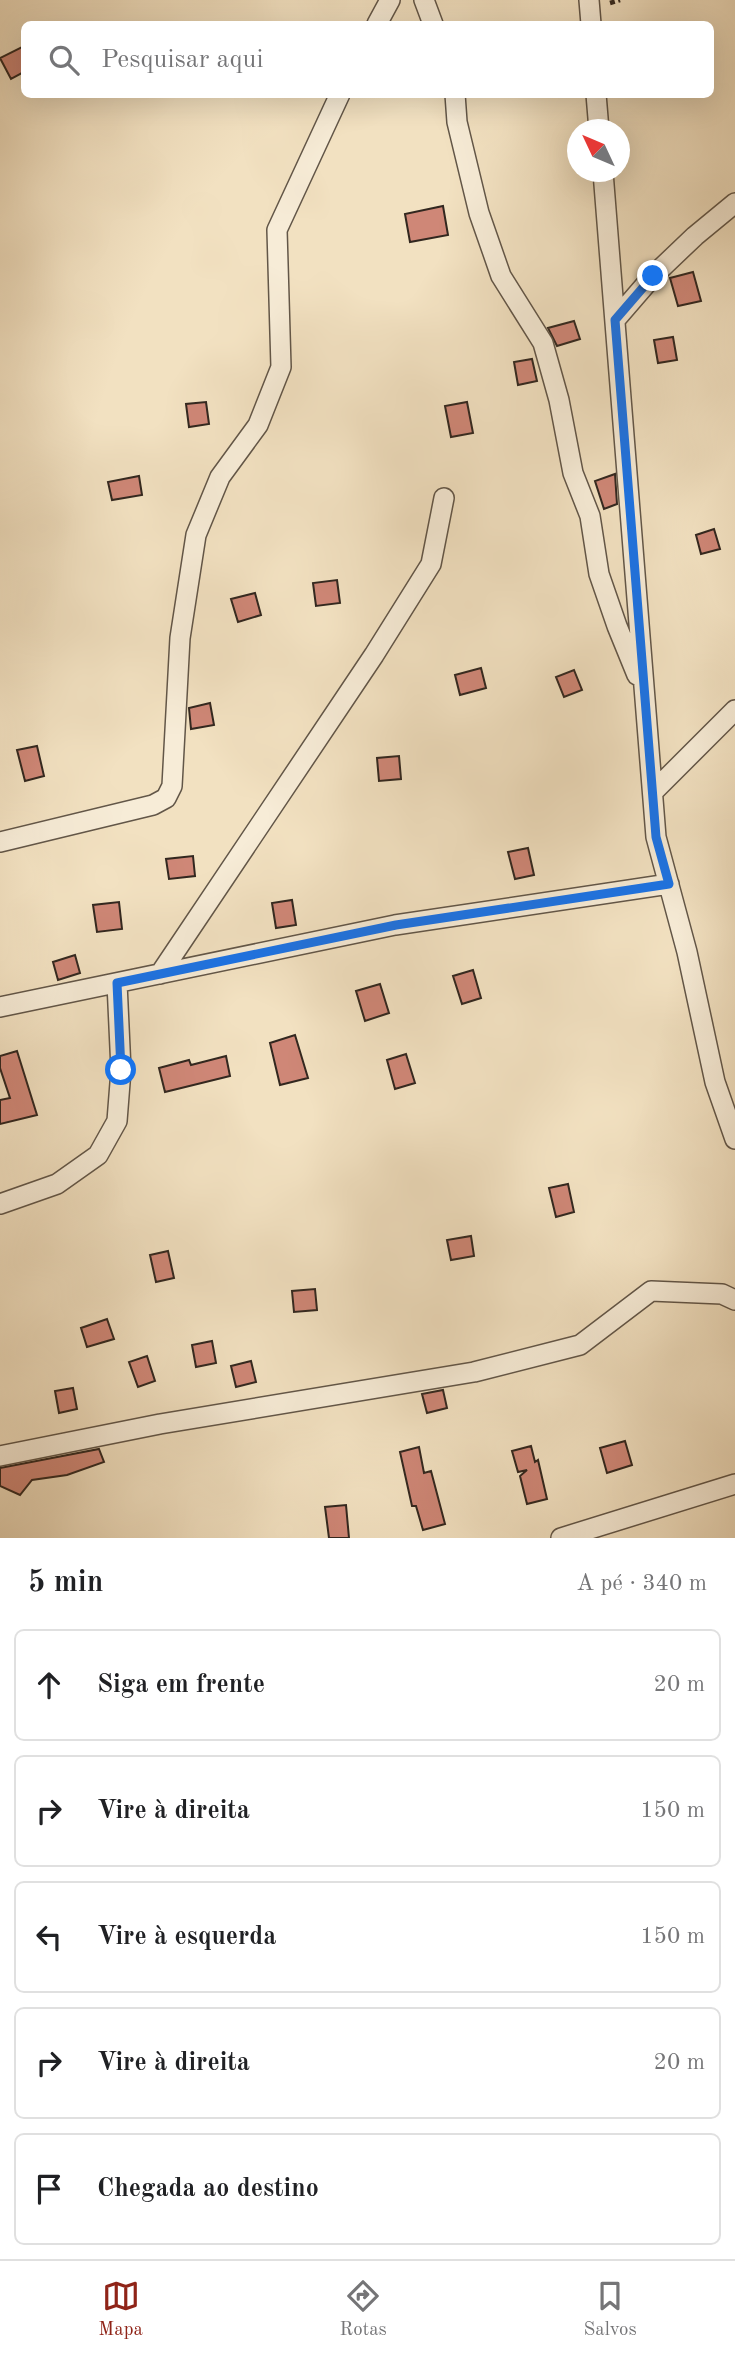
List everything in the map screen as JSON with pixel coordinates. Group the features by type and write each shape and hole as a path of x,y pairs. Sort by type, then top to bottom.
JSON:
{"street":[{"path":"379,21 390,0"},
{"path":"424,0 432,21"},
{"path":"589,0 591,21"},
{"path":"0,842 153,805 166,798 172,786 180,638 196,535 220,477 258,425 281,367 277,230 338,98"},
{"path":"455,98 457,122 480,213 502,276 543,343 559,400 573,473 590,516 600,573 617,626 645,692"},
{"path":"596,98 598,119"},
{"path":"604,182 656,837 687,952 715,1082 735,1139"},
{"path":"615,320 653,276 735,203"},
{"path":"160,974 374,655 431,564 444,498"},
{"path":"653,792 735,710"},
{"path":"0,1007 396,925 669,884"},
{"path":"0,1204 57,1184 68,1177 98,1155 117,1121 121,1070 117,983"},
{"path":"0,1456 160,1424 474,1372 580,1345 650,1291 722,1294 735,1300"},
{"path":"561,1538 735,1484"}],"building":[{"path":"21,48 21,74 11,79 0,58"},
{"path":"443,206 448,235 410,242 405,214"},
{"path":"693,272 701,301 678,306 670,278"},
{"path":"574,321 580,339 557,346 548,328"},
{"path":"673,337 677,360 658,363 654,340"},
{"path":"532,359 537,381 518,385 514,362"},
{"path":"206,402 209,424 189,427 186,404"},
{"path":"467,402 473,433 451,437 445,406"},
{"path":"615,474 617,504 604,509 595,481"},
{"path":"139,476 142,495 112,500 108,482"},
{"path":"714,529 720,549 701,554 696,535"},
{"path":"337,580 340,603 316,606 313,583"},
{"path":"255,593 261,615 238,622 231,599"},
{"path":"481,668 486,688 460,695 455,675"},
{"path":"574,670 582,690 564,697 556,677"},
{"path":"210,703 214,725 191,729 189,708"},
{"path":"37,746 44,776 25,781 17,750"},
{"path":"399,756 401,779 379,781 377,758"},
{"path":"528,848 534,875 515,879 508,852"},
{"path":"193,856 195,876 169,879 166,859"},
{"path":"292,900 296,925 276,928 272,903"},
{"path":"119,902 122,929 97,932 93,905"},
{"path":"75,955 80,973 58,980 53,962"},
{"path":"473,970 481,998 462,1004 453,976"},
{"path":"380,984 389,1013 365,1021 356,991"},
{"path":"295,1035 308,1078 280,1085 270,1043"},
{"path":"17,1051 37,1115 0,1124 0,1100 10,1098 0,1068 0,1056"},
{"path":"406,1054 415,1083 395,1089 387,1060"},
{"path":"226,1056 230,1076 165,1092 159,1068 189,1060 191,1065"},
{"path":"568,1184 574,1212 556,1217 549,1188"},
{"path":"471,1236 474,1256 451,1260 447,1240"},
{"path":"168,1251 174,1278 156,1282 150,1255"},
{"path":"315,1289 317,1310 294,1312 292,1291"},
{"path":"107,1319 114,1339 87,1347 81,1328"},
{"path":"212,1341 216,1363 196,1367 192,1345"},
{"path":"147,1356 155,1381 138,1387 129,1362"},
{"path":"251,1361 256,1382 236,1387 231,1366"},
{"path":"73,1388 77,1409 59,1413 55,1391"},
{"path":"443,1390 447,1408 427,1413 422,1394"},
{"path":"625,1441 632,1465 607,1473 600,1448"},
{"path":"531,1446 535,1462 538,1460 547,1499 527,1504 520,1476 527,1470 518,1472 512,1451"},
{"path":"419,1447 424,1473 431,1471 445,1524 423,1530 416,1506 412,1506 400,1452"},
{"path":"99,1449 104,1462 67,1475 32,1480 20,1495 0,1486 0,1468"},
{"path":"346,1505 349,1538 329,1538 325,1507"}],"route":[{"path":"121,1070 117,983 396,925 669,884 656,837 615,320 653,276"}]}
